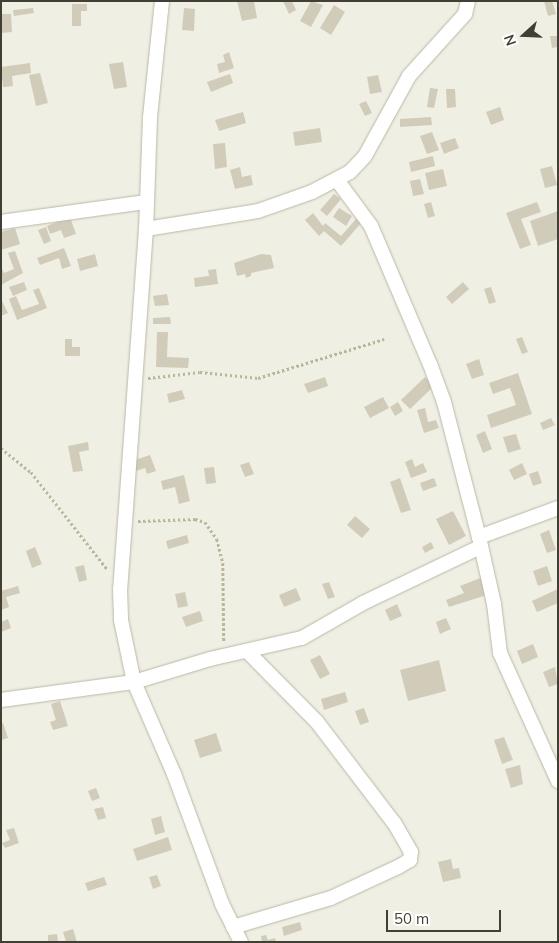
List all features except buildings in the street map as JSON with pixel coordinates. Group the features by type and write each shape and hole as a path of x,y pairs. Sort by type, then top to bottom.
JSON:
{"street":[{"path":"162,1 152,78 145,202 146,229 120,589 121,620 134,682 174,774 232,927 241,942"},
{"path":"146,229 258,211 337,180 365,156 408,76 465,14 468,1"},
{"path":"337,180 372,226 444,402 494,604 500,653 558,781"},
{"path":"1,222 145,202"},
{"path":"1,700 134,682 225,656 313,634 363,603 480,542 558,508"},
{"path":"232,927 331,898 398,867 410,860 411,852 394,823 317,722 246,651"}],"path":[{"path":"134,380 200,372 258,378 384,339"},
{"path":"1,448 31,472 94,548 120,589"},
{"path":"126,521 195,519 205,522 217,539 223,563 225,656"}]}
